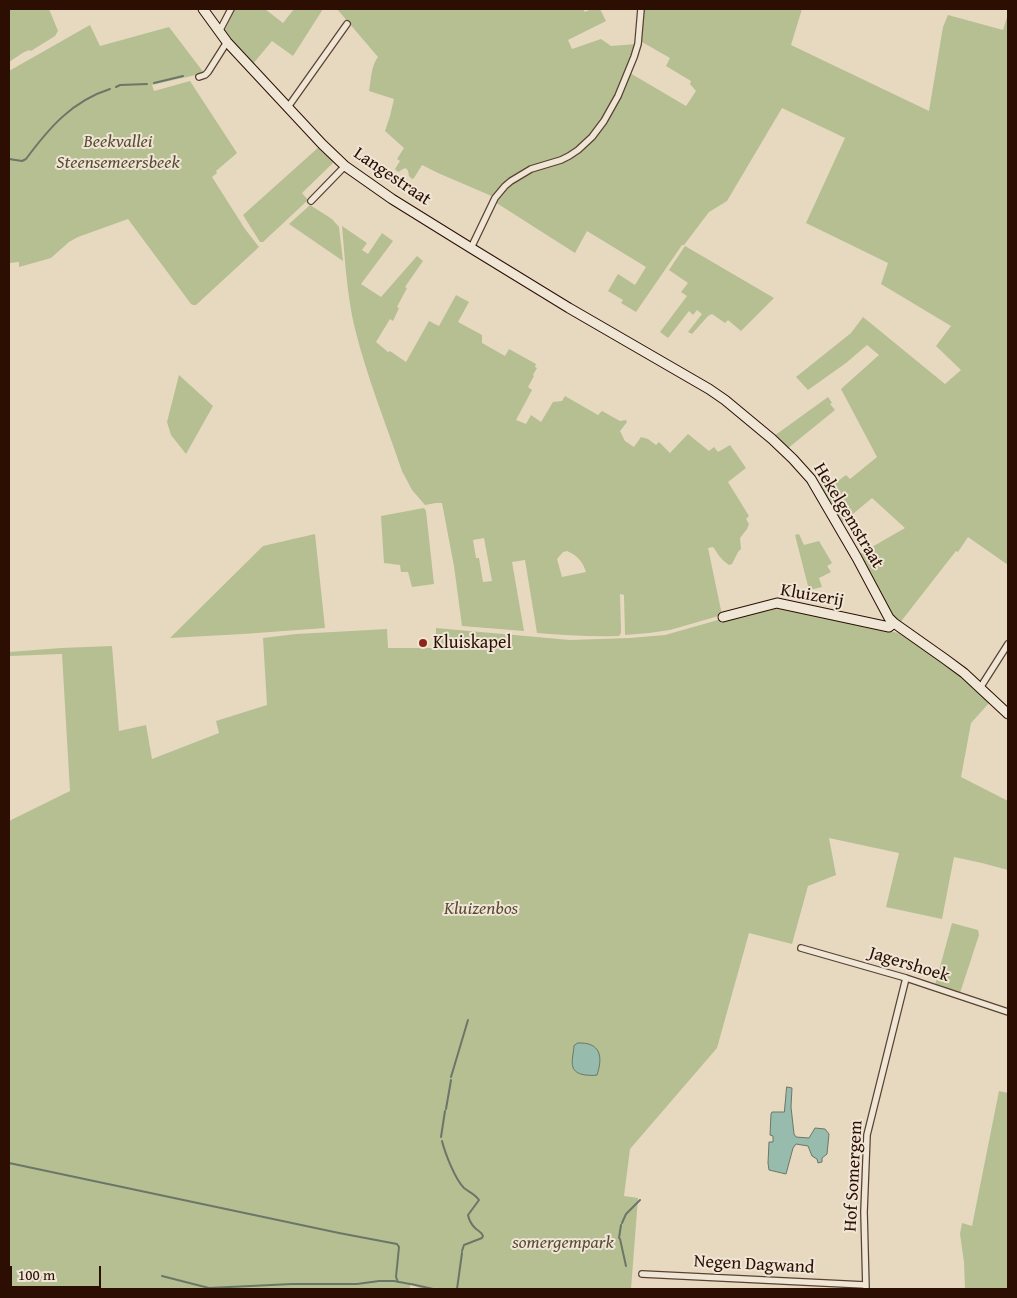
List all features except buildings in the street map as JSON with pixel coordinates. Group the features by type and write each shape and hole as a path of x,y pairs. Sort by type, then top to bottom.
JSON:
{"street":[{"name":"Langestraat","path":"203,9 226,42 345,166 384,194 566,306"},
{"path":"219,32 232,9"},
{"path":"471,248 495,198 505,186 531,169 569,156 592,137 604,122 618,96 634,57 638,44 641,9"},
{"path":"288,107 347,24"},
{"path":"199,77 208,72 226,42"},
{"path":"311,201 345,166"},
{"name":"Hekelgemstraat","path":"566,306 709,388 772,439 811,480 889,618 946,658 1008,714"},
{"name":"Kluizerij","path":"723,617 777,603 889,628 894,623"},
{"path":"980,688 1008,644"},
{"name":"Jagershoek","path":"801,948 906,978 1008,1012"},
{"name":"Hof Somergem","path":"866,1287 864,1212 867,1135 906,978"},
{"name":"Negen Dagwand","path":"642,1274 866,1287"}],"green space":[{"path":"9,9 49,9 58,31 55,36 9,62"},
{"path":"235,9 265,9 283,23 294,9 323,9 293,56 272,41 252,65 224,32"},
{"path":"337,9 583,9 585,12 591,9 600,9 606,21 568,40 572,49 601,39 611,46 636,44 627,71 607,113 589,137 567,156 538,164 494,197 422,165 412,179 405,168 398,172 395,169 400,161 397,159 404,148 385,131 394,99 369,91 373,69 378,57"},
{"path":"643,9 802,9 791,45 929,111 943,27 948,15 1003,30 1008,14 1008,565 968,537 899,624 894,619 858,555 905,528 872,498 841,524 818,485 824,481 830,487 846,475 850,479 877,457 841,389 879,355 867,345 846,363 808,390 796,377 851,333 863,317 945,384 961,370 936,346 951,326 881,284 888,263 806,223 845,138 782,108 727,201 709,212 684,245 682,245 636,312 621,303 623,300 608,291 618,274 635,285 646,267 587,231 575,253 495,202 511,184 533,171 562,162 596,135 630,73 686,106 696,91 690,84 691,81 666,66 670,58 642,42"},
{"name":"Beekvallei Steensemeersbeek","path":"90,25 100,46 169,27 204,73 152,85 154,91 190,81 237,153 216,171 217,173 212,177 245,229 259,247 196,305 191,304 128,219 78,237 69,242 51,258 19,267 19,262 9,263 9,71"},
{"path":"320,146 335,161 302,193 308,200 263,242 260,242 243,215"},
{"path":"310,205 332,219 339,227 343,261 289,224"},
{"path":"342,226 367,243 362,250 368,254 382,233 393,241 361,284 381,297 417,256 423,261 405,287 407,288 397,307 399,308 393,321 390,319 376,342 388,352 390,351 406,362 429,321 439,326 456,295 469,302 458,322 482,335 482,343 505,356 509,349 536,364 535,367 537,368 528,387 532,390 516,420 526,424 531,415 541,422 553,402 562,401 565,396 598,415 602,411 620,421 626,420 627,422 620,431 625,441 634,447 641,437 648,439 656,445 659,442 670,453 688,434 709,451 714,447 718,452 730,445 746,468 728,482 749,516 746,519 749,524 740,538 741,549 732,564 729,565 724,561 713,547 708,548 722,615 670,630 625,635 624,595 620,594 621,633 619,636 537,633 525,560 512,562 524,631 462,626 454,566 442,503 425,505 412,490 402,471 360,347 348,291","holes":["484,538 492,581 483,582 479,558 476,558 473,540","567,551 579,559 586,572 562,577 557,559 563,552"]},
{"path":"685,246 774,298 741,331 728,320 725,323 712,314 692,334 688,332 702,314 697,310 693,315 689,311 668,338 660,332 687,296 681,292 688,283 669,270"},
{"path":"179,375 213,406 186,454 171,435 167,422"},
{"path":"828,397 832,403 830,404 835,410 787,449 774,436"},
{"path":"424,508 426,511 434,584 412,587 408,572 401,572 400,565 384,563 381,516"},
{"path":"315,534 325,628 170,638 263,546"},
{"path":"799,534 804,545 819,541 832,563 827,566 831,572 819,578 822,587 809,590 795,535"},
{"name":"Kluizenbos","path":"780,605 898,633 923,647 946,664 990,702 971,723 961,777 1008,801 1008,870 954,857 942,919 886,907 899,853 829,838 836,875 808,886 792,944 749,933 717,1048 630,1149 624,1196 638,1198 631,1289 423,1289 411,1285 409,1289 9,1289 9,821 70,791 62,654 9,656 9,652 112,646 119,731 146,725 152,759 219,733 216,721 267,705 263,638 296,634 387,629 388,648 436,648 436,628 570,640 630,638 665,635"},
{"path":"952,923 978,930 979,935 960,993 935,985"},
{"path":"999,1091 1008,1093 1008,1289 965,1289 960,1234 962,1223 972,1226"}],"shaded area":[{"path":"578,1043 586,1043 596,1048 600,1057 597,1075 585,1075 573,1068 574,1046"},
{"path":"787,1087 792,1088 791,1107 796,1137 809,1138 815,1128 825,1129 829,1134 827,1154 822,1158 822,1162 818,1163 817,1159 812,1156 808,1146 796,1144 793,1148 786,1174 769,1170 768,1163 769,1142 773,1142 773,1136 770,1135 771,1114 772,1112 784,1112"}],"waterway":[{"path":"154,83 183,76"},
{"path":"116,87 120,85 147,84"},
{"path":"9,159 22,161 26,159 62,117 84,101 110,89"},
{"path":"451,1077 468,1020"},
{"path":"446,1109 451,1080"},
{"path":"441,1137 445,1111"},
{"path":"442,1141 457,1179 464,1188 479,1200 468,1215 470,1221 483,1236 464,1245 462,1251"},
{"path":"9,1163 397,1244 399,1247 396,1277 398,1282"},
{"path":"622,1223 626,1214 640,1200"},
{"path":"619,1238 621,1225"},
{"path":"620,1239 626,1266"},
{"path":"457,1289 462,1253"},
{"path":"162,1276 209,1288 292,1284 357,1284 379,1281 410,1284"},
{"path":"411,1284 433,1289"}],"place":[{"name":"Kluiskapel","path":"423,643"}],"park label":[{"name":"somergempark","path":"563,1243"}]}
